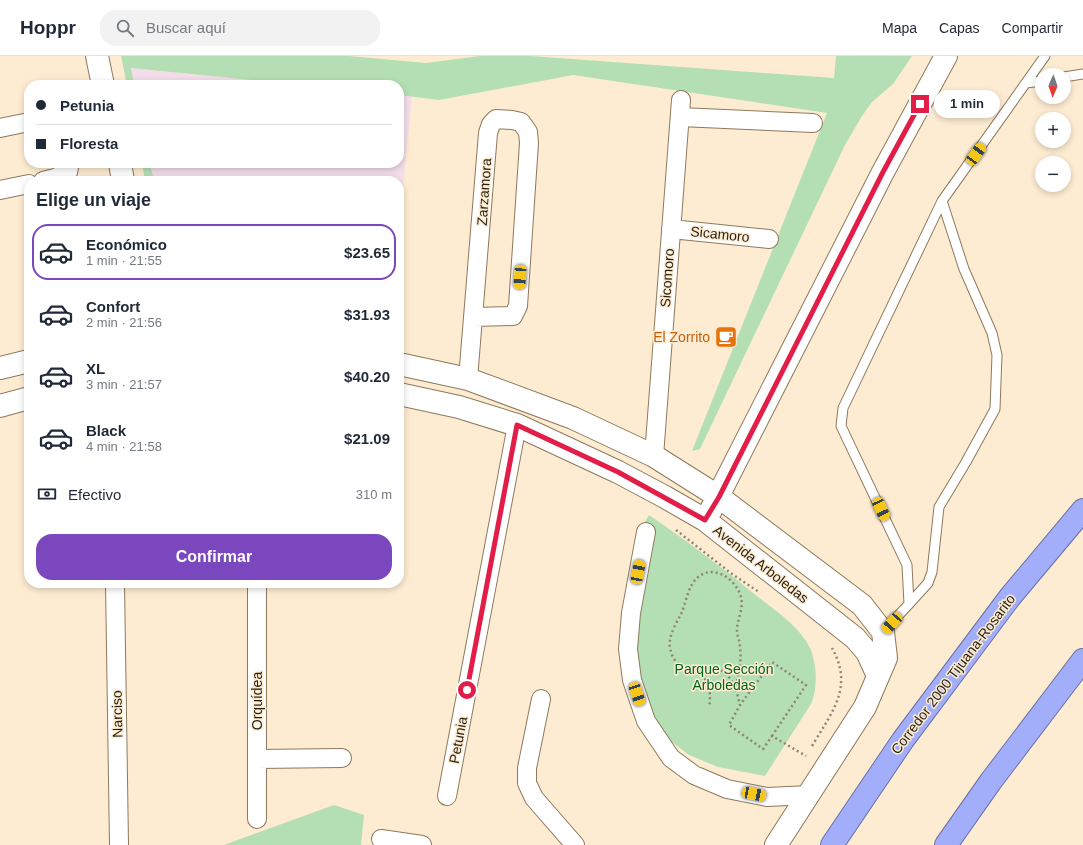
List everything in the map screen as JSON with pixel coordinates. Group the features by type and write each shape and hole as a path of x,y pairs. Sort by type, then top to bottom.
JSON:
{"highway":[{"name":"Corredor 2000 Tijuana-Rosarito","path":"832,845 904,740 1010,597 1083,510"},
{"path":"946,845 990,781 1083,660"}],"street":[{"path":"97,56 102,80"},
{"path":"705,520 719,497 883,172 946,56"},
{"name":"Sicomoro","path":"654,456 680,108 813,122"},
{"name":"Zarzamora","path":"496,119 512,120 521,122 528,132 529,143 517,312 513,316 474,317 488,133 490,124 496,119"},
{"path":"0,128 24,123"},
{"path":"60,176 68,172 69,168"},
{"path":"0,190 24,185"},
{"name":"Sicamoro","path":"671,229 769,239"},
{"path":"468,379 474,317"},
{"path":"0,368 24,362"},
{"path":"404,365 468,379 573,418 654,456 719,497 862,604 883,632 886,658 865,707 810,795 776,845"},
{"name":"Avenida Arboledas","path":"404,395 459,407 517,425 618,472 705,520 855,638 867,652 878,676"},
{"path":"0,406 24,399"},
{"name":"Petunia","path":"447,796 517,425"},
{"path":"646,532 630,613 628,649 632,680 646,721 671,758 694,775 728,789 767,797 810,795"},
{"name":"Narciso","path":"115,588 120,845"},
{"name":"Orquídea","path":"256,588 257,819"},
{"path":"541,699 527,768 527,783 534,798 576,845"},
{"path":"257,759 342,758"},
{"path":"382,839 422,845"}],"lane":[{"path":"908,604 907,565 842,426 843,408 942,201 1045,56"},
{"path":"1071,76 1083,74"},
{"path":"1026,83 1035,82"},
{"path":"883,632 928,583 932,572 939,507 995,409 997,355 992,333 964,269 942,201"}],"path":[{"path":"676,530 732,574 765,596"},
{"path":"736,686 725,673 716,668 699,670 689,669 676,661 670,647 672,632 687,601 690,588 697,578 712,572 720,572 729,578 736,585 741,597 742,607 737,628 741,654 736,686 740,705"},
{"path":"729,578 732,574"},
{"path":"803,762 839,701 842,674 839,660 830,645"},
{"path":"772,662 806,685 772,736 763,749 729,726 740,705 772,662"},
{"path":"699,670 711,690 709,707"},
{"path":"772,736 806,756"}],"shaded area":[{"path":"131,68 252,80 133,80"},
{"path":"404,95 412,96 404,176 153,176 151,168 404,168"}],"green space":[{"path":"121,56 349,56 426,63 480,56 531,56 834,78 836,56 912,56 893,84 872,102 845,145 700,449 692,451 827,113 573,75 439,100 404,96 404,80 252,80 131,68 133,80 126,80"},
{"path":"143,168 151,168 153,176 144,176"},
{"name":"Parque Sección Arboledas","path":"649,515 705,555 780,614 794,626 810,648 816,676 815,691 811,704 765,776 718,767 689,755 667,738 631,691 639,531"},
{"path":"334,805 364,815 361,845 224,845"}],"place":[{"name":"El Zorrito","path":"726,337"}],"route":[{"path":"467,690 517,425 618,472 705,520 719,497 883,172 920,104"}]}
